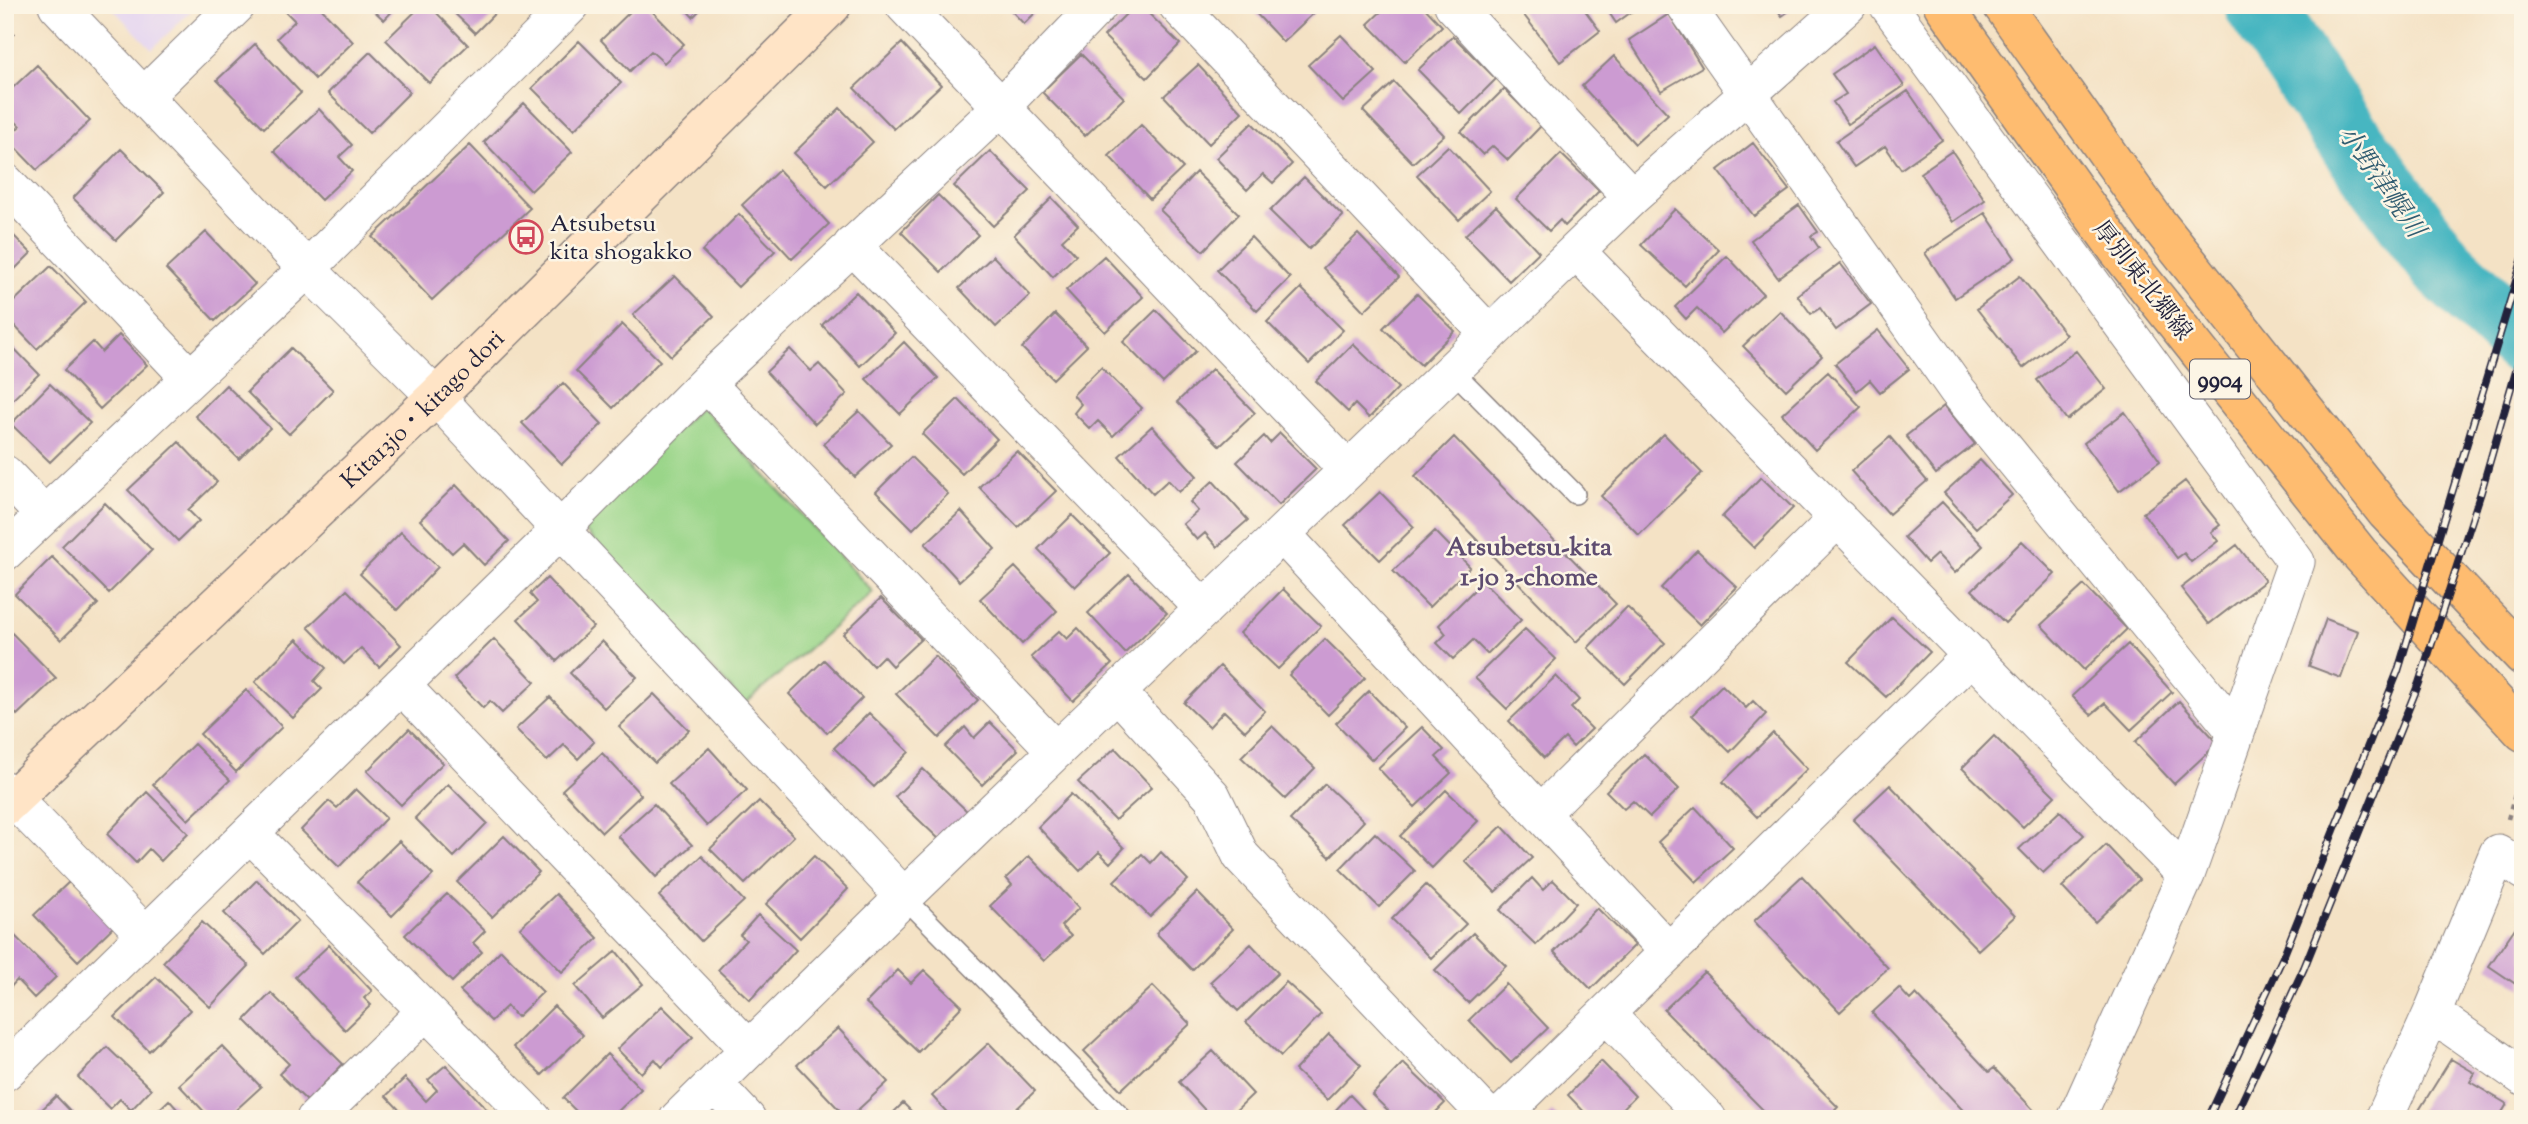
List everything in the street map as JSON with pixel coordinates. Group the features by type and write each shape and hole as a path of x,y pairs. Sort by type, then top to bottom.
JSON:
{"main road":[{"name":"Kita13jo・kitago dori","path":"8,798 436,397 832,5"},
{"name":"厚別東北郷線","path":"1943,5 2117,249 2359,553 2523,732"},
{"name":"厚別東北郷線","path":"2002,5 2154,219 2386,512 2523,656"}],"street":[{"path":"57,5 307,269 436,397 904,897"},
{"path":"144,96 237,5"},
{"path":"5,552 307,269 570,5"},
{"path":"904,5 1348,470"},
{"path":"5,1072 560,530 706,383 1001,107 1099,5"},
{"path":"1177,5 1489,334"},
{"path":"1452,5 1632,197"},
{"path":"1685,5 1746,95 1957,390 2236,732"},
{"path":"678,1119 904,897 1632,197 1848,5"},
{"path":"1888,5 2296,562 2186,875 2076,1119"},
{"path":"5,182 190,377"},
{"path":"852,245 1204,609"},
{"path":"1576,251 2186,875"},
{"path":"706,383 1056,751"},
{"path":"5,474 44,515"},
{"path":"1541,813 1838,518"},
{"path":"1282,534 1670,952"},
{"path":"1498,1119 1972,655"},
{"path":"401,685 749,1049"},
{"path":"1117,692 1212,796 1241,856 1489,1119"},
{"path":"8,798 146,934"},
{"path":"250,833 533,1119"},
{"path":"2384,1119 2432,1013 2498,853 2523,871"},
{"path":"315,1119 426,1011"},
{"path":"2432,1013 2523,1077"},
{"path":"1606,1014 1708,1119"},
{"path":"714,1084 747,1119"}],"lane":[{"path":"1452,370 1575,494"},
{"path":"904,897 1123,1119"}],"path":[{"path":"2507,820 2523,769"}],"shaded area":[{"path":"109,5 197,5 152,49"}],"green space":[{"path":"701,406 873,592 745,704 580,526"}],"building":[{"path":"293,5 318,5 353,42 315,79 277,38 295,21 286,12"},
{"path":"368,5 398,5 384,20"},
{"path":"422,5 429,5 468,45 429,83 386,40"},
{"path":"446,5 503,5 475,33"},
{"path":"637,5 646,5 684,44 664,63 651,51 630,71 601,40"},
{"path":"682,5 705,5 693,17"},
{"path":"1006,5 1043,5 1024,24"},
{"path":"1135,5 1140,5 1180,44 1147,78 1104,36"},
{"path":"1310,5 1316,11 1283,42 1250,7"},
{"path":"1388,5 1422,5 1442,26 1405,62 1368,24"},
{"path":"1527,5 1581,5 1600,31 1560,62 1520,10"},
{"path":"1604,5 1641,5 1616,23"},
{"path":"1774,5 1797,5 1782,16"},
{"path":"1669,14 1702,67 1661,91 1629,40"},
{"path":"5,25 14,34 5,41"},
{"path":"1341,35 1376,72 1343,102 1308,65"},
{"path":"1453,36 1496,79 1461,114 1418,70"},
{"path":"579,41 621,83 574,130 532,88"},
{"path":"902,43 941,85 894,129 854,88"},
{"path":"255,44 301,93 264,128 217,80"},
{"path":"1875,44 1904,86 1848,124 1833,102 1846,94 1832,74"},
{"path":"370,52 410,92 369,133 328,93"},
{"path":"1081,54 1124,98 1085,136 1042,92"},
{"path":"1614,56 1668,114 1635,144 1582,86"},
{"path":"37,65 90,121 37,170 7,139 20,126 5,111 5,95"},
{"path":"1198,65 1242,112 1209,144 1164,96"},
{"path":"1394,82 1444,135 1413,163 1363,111"},
{"path":"1504,89 1541,126 1508,160 1493,146 1483,155 1461,132"},
{"path":"1908,91 1942,140 1901,169 1885,146 1854,167 1836,141"},
{"path":"524,103 572,152 531,191 484,142"},
{"path":"840,108 873,142 827,186 794,153"},
{"path":"319,109 352,145 339,157 352,171 321,200 274,151"},
{"path":"1252,123 1292,164 1273,183 1263,174 1247,190 1216,158"},
{"path":"1141,125 1183,168 1150,199 1109,156"},
{"path":"1753,143 1789,190 1754,216 1718,170"},
{"path":"470,145 530,208 432,300 372,237"},
{"path":"1448,146 1490,191 1459,220 1417,175"},
{"path":"121,149 164,192 116,240 73,198"},
{"path":"990,151 1030,191 993,226 954,186"},
{"path":"1952,151 1985,200 1953,222 1920,173"},
{"path":"1561,154 1599,191 1565,226 1560,220 1549,231 1516,199"},
{"path":"779,170 829,224 792,259 742,205"},
{"path":"1196,172 1239,214 1203,251 1160,210"},
{"path":"1304,177 1343,216 1309,249 1270,211"},
{"path":"938,195 978,235 941,272 901,232"},
{"path":"1052,198 1078,225 1062,240 1076,255 1053,277 1014,235"},
{"path":"1799,205 1818,232 1811,236 1819,248 1778,278 1751,240"},
{"path":"1496,206 1539,252 1509,281 1465,235"},
{"path":"1675,209 1719,250 1685,286 1641,245"},
{"path":"1985,213 2015,258 1955,298 1925,253"},
{"path":"739,214 775,251 738,287 702,251"},
{"path":"5,227 31,253 5,279"},
{"path":"206,232 255,284 215,321 166,269"},
{"path":"1358,234 1399,277 1364,311 1323,268"},
{"path":"1251,237 1290,278 1257,311 1217,270"},
{"path":"993,256 1030,295 996,327 959,288"},
{"path":"1104,256 1143,297 1105,332 1066,290"},
{"path":"1727,256 1763,294 1722,333 1697,308 1686,319 1675,307"},
{"path":"1840,263 1871,304 1836,330 1820,308 1811,314 1797,295"},
{"path":"51,266 86,302 37,349 5,316 5,310"},
{"path":"675,276 714,316 671,356 633,315"},
{"path":"2020,276 2066,335 2023,368 1977,309"},
{"path":"1301,288 1343,330 1309,364 1267,322"},
{"path":"856,292 895,333 860,366 822,325"},
{"path":"1417,294 1455,331 1421,365 1383,328"},
{"path":"1156,310 1196,351 1163,383 1123,342"},
{"path":"1780,311 1822,356 1786,390 1743,346"},
{"path":"1055,314 1087,346 1053,379 1022,348"},
{"path":"622,324 660,361 613,408 576,371"},
{"path":"1878,330 1909,369 1880,392 1870,380 1857,391 1835,364"},
{"path":"119,335 147,365 100,409 64,370 93,342 102,352"},
{"path":"5,339 39,374 5,407"},
{"path":"904,342 938,378 900,414 866,379"},
{"path":"1353,344 1398,388 1369,418 1355,404 1348,412 1316,381"},
{"path":"291,348 333,390 289,434 247,392"},
{"path":"790,349 811,371 819,364 847,394 815,424 766,372"},
{"path":"2076,351 2106,389 2067,420 2037,380"},
{"path":"1101,367 1142,408 1113,436 1098,421 1090,429 1074,413 1081,404 1073,395"},
{"path":"1212,369 1255,413 1220,446 1177,402"},
{"path":"1828,372 1861,407 1815,450 1782,414"},
{"path":"563,383 602,424 562,464 522,423"},
{"path":"50,384 90,423 50,462 11,424"},
{"path":"226,385 270,428 239,459 195,416"},
{"path":"958,399 997,439 962,474 922,434"},
{"path":"1944,406 1975,444 1936,474 1906,436"},
{"path":"859,411 891,444 855,477 823,444"},
{"path":"2125,412 2160,461 2119,491 2084,443"},
{"path":"1152,426 1197,476 1179,492 1168,480 1153,494 1119,456"},
{"path":"1280,433 1316,469 1279,505 1237,462 1264,436 1270,443"},
{"path":"1664,434 1702,473 1639,535 1601,496"},
{"path":"1454,437 1616,604 1576,642 1415,476"},
{"path":"1890,437 1927,481 1889,514 1851,471"},
{"path":"179,442 217,482 188,510 199,521 178,541 128,490"},
{"path":"1017,451 1056,491 1018,527 979,487"},
{"path":"911,457 948,494 913,529 876,492"},
{"path":"1980,460 2012,495 1976,528 1944,493"},
{"path":"1761,477 1793,508 1754,548 1722,517"},
{"path":"1213,481 1248,520 1217,547 1205,533 1197,540 1183,524 1198,511 1190,502"},
{"path":"2185,481 2220,525 2211,532 2218,541 2191,562 2184,553 2177,558 2143,513"},
{"path":"456,485 509,541 484,565 463,543 452,553 420,520"},
{"path":"1380,492 1414,527 1380,560 1345,525"},
{"path":"1942,502 1983,546 1955,573 1937,554 1927,563 1904,537"},
{"path":"105,503 152,550 109,593 62,546"},
{"path":"961,511 995,549 959,581 925,544"},
{"path":"1072,515 1110,553 1075,587 1038,549"},
{"path":"1435,531 1470,567 1429,607 1393,571"},
{"path":"401,532 438,567 397,610 360,574"},
{"path":"2022,541 2055,574 2005,623 1972,590"},
{"path":"2237,545 2265,581 2209,624 2181,588"},
{"path":"1697,550 1737,587 1700,625 1661,588"},
{"path":"52,557 98,604 61,640 15,594"},
{"path":"1015,567 1057,611 1022,644 980,599"},
{"path":"1129,574 1167,613 1125,653 1088,613"},
{"path":"547,578 593,627 557,661 518,619 537,602 530,594"},
{"path":"1483,581 1521,620 1487,654 1473,640 1453,659 1437,643 1446,634 1439,625"},
{"path":"2084,585 2127,629 2084,670 2041,625"},
{"path":"1283,589 1321,626 1278,669 1240,633"},
{"path":"347,590 401,645 379,667 361,648 344,664 308,627"},
{"path":"881,598 921,639 892,666 883,656 873,666 843,634"},
{"path":"1627,607 1665,643 1625,684 1588,648"},
{"path":"1892,617 1930,652 1886,697 1848,662"},
{"path":"2326,619 2358,631 2341,678 2309,666"},
{"path":"5,626 56,678 17,715 5,703"},
{"path":"1078,628 1112,664 1073,701 1031,657 1059,631 1067,639"},
{"path":"1525,629 1556,659 1507,709 1475,678"},
{"path":"297,639 326,668 314,681 322,689 293,718 255,682"},
{"path":"494,639 535,682 502,713 490,701 483,708 454,678"},
{"path":"1325,639 1365,678 1328,715 1289,675"},
{"path":"602,641 637,677 604,708 570,673"},
{"path":"2128,644 2172,692 2131,730 2105,703 2091,715 2072,696"},
{"path":"935,656 978,700 939,738 896,694"},
{"path":"824,660 862,698 827,733 789,694"},
{"path":"1220,666 1265,711 1245,731 1224,711 1209,727 1184,703"},
{"path":"1556,676 1579,700 1571,708 1592,729 1573,747 1565,738 1544,758 1509,721"},
{"path":"1722,685 1746,708 1753,701 1766,714 1730,752 1692,715"},
{"path":"246,690 282,727 236,772 200,734"},
{"path":"1369,691 1405,728 1372,760 1336,723"},
{"path":"654,694 689,730 655,763 619,727"},
{"path":"550,697 594,742 578,759 564,745 547,761 516,729"},
{"path":"2179,701 2218,743 2174,784 2135,742"},
{"path":"869,713 909,752 874,787 834,748"},
{"path":"990,722 1018,750 982,785 945,747 965,727 974,738"},
{"path":"1272,726 1315,768 1285,799 1241,757"},
{"path":"1422,727 1444,750 1436,757 1451,773 1415,807 1378,768"},
{"path":"409,729 443,763 401,805 367,771"},
{"path":"1773,733 1807,769 1757,817 1723,782"},
{"path":"1994,736 2055,796 2023,827 1962,768"},
{"path":"194,744 230,780 188,820 153,784"},
{"path":"709,748 747,790 707,826 669,784"},
{"path":"1115,748 1152,787 1115,820 1078,782"},
{"path":"602,753 641,795 602,832 562,790"},
{"path":"1644,754 1679,789 1650,817 1633,801 1624,809 1606,791"},
{"path":"923,769 969,813 941,841 895,797"},
{"path":"448,784 487,823 454,857 415,818"},
{"path":"1325,784 1364,821 1330,857 1290,820"},
{"path":"1890,785 2015,916 1978,950 1853,820"},
{"path":"356,789 386,818 339,867 301,830 329,801 337,808"},
{"path":"1446,790 1478,821 1432,868 1400,836"},
{"path":"147,792 188,833 161,861 149,849 136,863 107,834"},
{"path":"1071,794 1124,848 1110,863 1099,852 1080,871 1038,827"},
{"path":"759,801 794,836 745,884 710,849"},
{"path":"654,804 692,845 656,877 618,836"},
{"path":"1695,807 1733,848 1696,882 1658,842"},
{"path":"2060,811 2084,835 2043,873 2019,849"},
{"path":"1502,826 1532,858 1495,892 1465,861"},
{"path":"1375,833 1415,871 1379,907 1340,869"},
{"path":"504,836 539,872 492,917 457,882"},
{"path":"399,841 433,875 392,916 357,882"},
{"path":"2106,845 2139,880 2095,922 2062,887"},
{"path":"1161,852 1188,880 1150,917 1114,881 1142,854 1151,863"},
{"path":"702,856 744,901 701,941 659,896"},
{"path":"814,856 848,889 800,938 766,904"},
{"path":"1029,856 1079,908 1061,926 1071,936 1044,961 990,906 1012,885 1006,878"},
{"path":"1802,876 1888,968 1840,1012 1754,921"},
{"path":"1532,878 1543,890 1553,880 1576,903 1536,945 1500,910"},
{"path":"257,880 298,921 265,954 224,913"},
{"path":"69,882 113,927 78,961 34,915"},
{"path":"1426,885 1466,924 1431,958 1392,919"},
{"path":"1197,892 1233,929 1192,970 1156,933"},
{"path":"447,894 485,931 473,943 482,952 452,982 405,935"},
{"path":"556,894 598,938 562,972 520,928"},
{"path":"1597,908 1635,945 1591,989 1554,952"},
{"path":"758,915 796,950 750,1000 718,970 746,940 740,935"},
{"path":"202,922 249,966 210,1007 163,962"},
{"path":"7,928 56,977 34,998 17,980 7,991 5,989"},
{"path":"2515,928 2523,933 2523,989 2489,966"},
{"path":"1473,933 1506,966 1468,1003 1435,970"},
{"path":"1251,944 1278,973 1238,1011 1210,982"},
{"path":"329,945 372,991 364,998 371,1005 345,1030 295,977"},
{"path":"501,950 543,992 517,1017 507,1006 491,1021 460,991"},
{"path":"616,951 643,984 602,1018 575,986"},
{"path":"898,970 911,983 924,970 962,1006 918,1052 866,1003"},
{"path":"1704,972 1838,1107 1827,1119 1772,1119 1664,1010"},
{"path":"156,977 190,1010 149,1051 115,1017"},
{"path":"1286,982 1321,1014 1281,1056 1246,1022"},
{"path":"1506,984 1548,1028 1511,1063 1469,1020"},
{"path":"1153,986 1190,1024 1121,1090 1084,1051"},
{"path":"1899,988 1910,1000 1916,994 1989,1072 1994,1068 2042,1119 1971,1119 1872,1013"},
{"path":"271,993 343,1064 307,1101 279,1074 289,1064 245,1020"},
{"path":"554,1006 583,1035 542,1075 513,1047"},
{"path":"662,1006 693,1037 662,1067 655,1059 641,1073 617,1049"},
{"path":"838,1028 888,1082 848,1119 797,1065"},
{"path":"1329,1034 1361,1065 1327,1100 1295,1070"},
{"path":"989,1043 1035,1091 1006,1119 953,1119 932,1096"},
{"path":"222,1046 261,1087 226,1119 211,1119 179,1085"},
{"path":"107,1047 151,1089 131,1110 120,1099 110,1109 78,1077"},
{"path":"1213,1051 1253,1094 1227,1119 1213,1119 1179,1082"},
{"path":"607,1054 641,1089 610,1119 584,1119 563,1098"},
{"path":"2451,1059 2475,1073 2470,1082 2507,1104 2498,1119 2462,1119 2452,1113 2449,1119 2430,1119 2418,1112"},
{"path":"1601,1061 1635,1096 1613,1119 1591,1119 1568,1095"},
{"path":"1403,1063 1445,1103 1429,1119 1397,1119 1372,1095"},
{"path":"446,1065 491,1114 486,1119 408,1119 386,1096 405,1078 426,1101 437,1090 428,1080"},
{"path":"1350,1095 1373,1119 1327,1119"},
{"path":"56,1096 78,1119 32,1119"},
{"path":"169,1100 186,1119 149,1119"},
{"path":"903,1103 919,1119 887,1119"},
{"path":"1552,1112 1559,1119 1545,1119"}],"waterway":[{"name":"小野津幌川","path":"2258,5 2334,118 2442,265 2523,342"}],"railway":[{"path":"2208,1119 2283,957 2398,671 2523,258"},
{"path":"2234,1119 2304,968 2419,683 2481,492 2523,346"}],"place":[{"name":"Atsubetsu kita shogakko","path":"526,237"}],"district":[{"name":"Atsubetsu-kita 1-jo 3-chome","path":"1529,561"}]}
